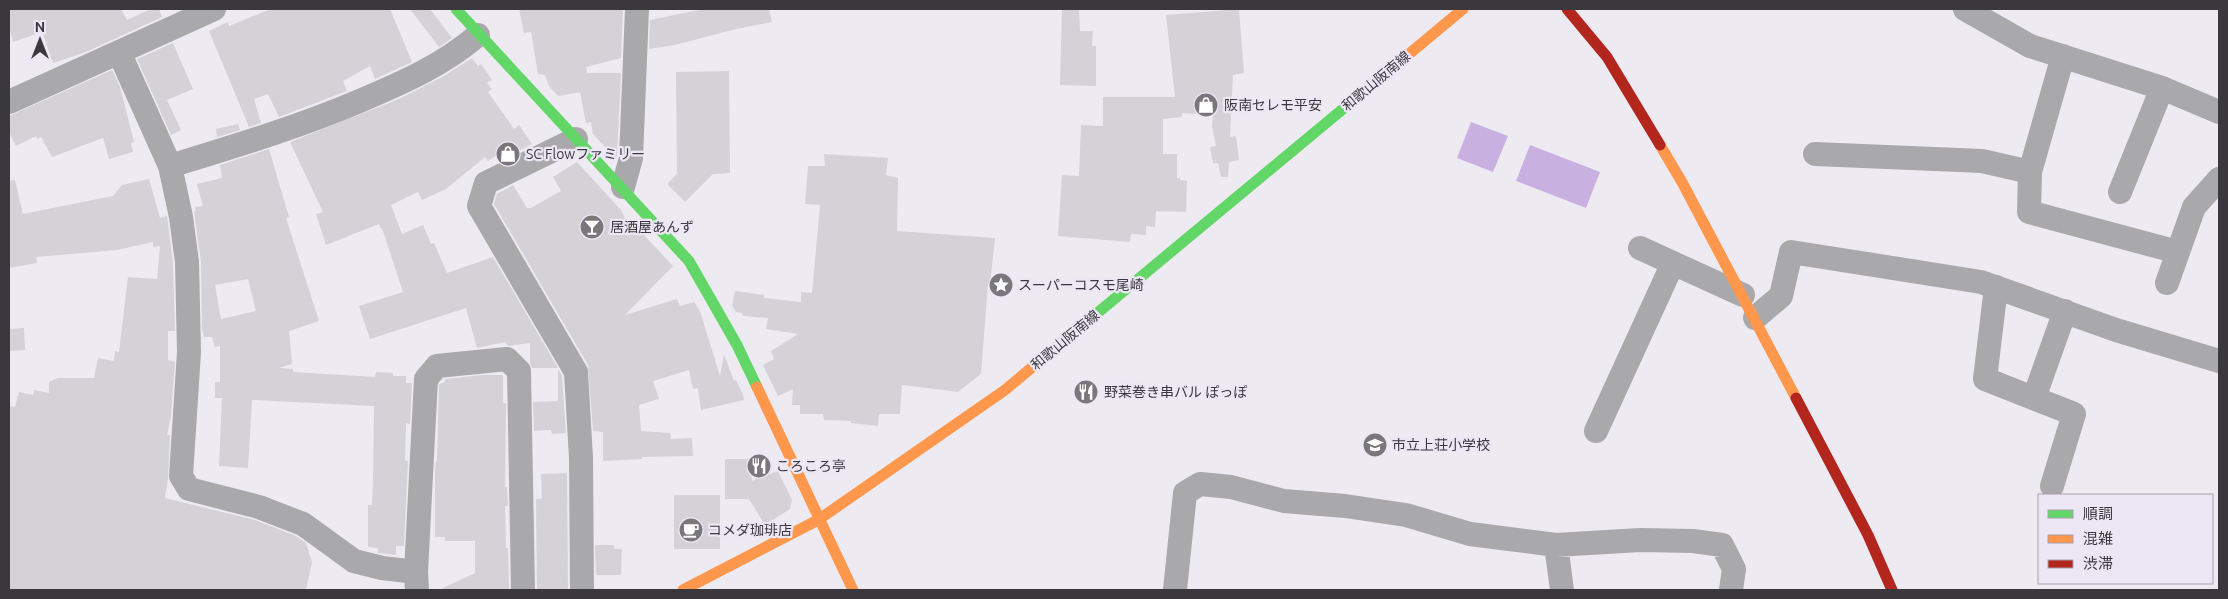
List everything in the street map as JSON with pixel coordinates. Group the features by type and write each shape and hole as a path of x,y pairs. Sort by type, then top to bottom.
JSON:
{"street":[{"path":"9,102 214,9"},
{"path":"456,9 478,35 623,187 689,260 737,346 818,520 853,590"},
{"path":"623,187 631,158 637,9"},
{"name":"和歌山阪南線","path":"683,590 818,520 1005,390 1463,9"},
{"path":"1567,9 1607,57 1683,184 1868,535 1892,590"},
{"path":"1965,9 2030,46 2162,88 2219,112"},
{"path":"170,166 272,136 318,119 417,77 459,52 478,35"},
{"path":"119,52 170,166 181,217 187,262 189,352 181,476 189,489 258,507 303,524 354,561 382,568 417,581 426,379 437,366 507,359 519,371 523,590"},
{"path":"2063,56 2030,172 2029,212 2178,252"},
{"path":"2120,192 2162,88"},
{"path":"576,139 486,183 480,206 576,372 581,458 582,590"},
{"path":"1815,154 1982,161 2030,172"},
{"path":"2167,283 2194,207 2219,178"},
{"path":"1640,248 1743,295"},
{"path":"1755,318 1781,296 1791,252 1981,282 2116,330 2219,361"},
{"path":"1596,431 1673,262"},
{"path":"1996,287 1985,379 2074,414 2052,486"},
{"path":"2034,398 2065,312"},
{"path":"1176,590 1185,493 1200,484 1231,487 1284,501 1346,506 1406,515 1470,534 1556,545 1640,540 1693,541 1722,545 1734,568 1731,590"},
{"path":"1556,545 1562,590"}],"shaded area":[{"path":"1471,122 1508,136 1493,172 1457,158"},
{"path":"1530,145 1600,172 1586,208 1516,181"}],"building":[{"path":"9,9 121,9 127,20 151,9 159,9 162,17 86,52 53,63 42,32 13,42 9,27"},
{"path":"271,9 390,9 412,62 375,79 370,66 343,81 347,91 279,117 268,94 254,99 261,123 249,127 209,31 228,22 229,26"},
{"path":"410,9 430,9 452,38 439,47"},
{"path":"519,9 623,9 621,58 586,67 587,73 621,73 617,156 614,157 593,134 591,122 586,123 580,92 558,96 549,86 545,75 538,74 531,32 524,33"},
{"path":"704,9 769,9 772,22 675,45 649,49 650,20"},
{"path":"1062,9 1079,9 1080,31 1093,31 1092,46 1096,46 1096,86 1060,85"},
{"path":"1239,9 1244,73 1233,75 1230,137 1236,136 1239,160 1229,162 1228,177 1221,177 1218,163 1213,163 1210,147 1216,146 1212,126 1213,115 1182,113 1182,117 1163,119 1163,154 1177,154 1177,178 1187,181 1186,212 1156,211 1155,227 1146,226 1146,235 1131,234 1130,242 1058,236 1062,175 1079,176 1081,125 1103,126 1103,97 1175,97 1166,15"},
{"path":"173,43 193,89 167,100 181,130 171,135 137,59"},
{"path":"472,58 478,66 481,64 492,80 487,83 492,89 488,92 514,129 519,125 532,144 501,160 497,155 488,161 485,157 446,189 422,200 418,192 391,205 402,234 423,225 431,244 434,243 447,273 493,257 558,368 532,368 530,363 530,343 508,346 505,342 477,348 466,308 370,339 359,306 403,292 382,228 379,224 326,245 316,214 323,212 290,142 399,99 444,76"},
{"path":"112,70 120,87 134,142 131,143 133,152 109,159 103,138 52,157 41,137 37,139 36,136 16,146 9,132 9,116"},
{"path":"729,71 730,173 713,174 685,202 667,184 677,174 676,72"},
{"path":"238,124 240,130 217,137 216,129"},
{"path":"269,149 289,217 286,218 319,321 289,331 292,364 279,368 293,369 293,372 375,377 376,372 393,373 393,376 406,376 406,383 412,383 410,424 406,423 405,461 408,461 404,546 396,546 396,555 378,553 378,548 368,547 368,505 372,505 374,406 252,400 248,468 219,466 222,398 215,398 215,382 220,382 220,346 215,347 212,337 204,337 202,330 201,262 194,211 196,211 195,207 203,206 197,184 222,178 220,165","holes":["248,279 256,311 221,319 215,285"]},
{"path":"824,154 888,158 886,175 898,178 897,231 995,238 990,284 988,284 981,374 958,392 902,385 900,414 879,414 878,426 851,423 851,421 824,420 823,414 800,414 800,405 792,405 793,389 778,396 763,365 774,359 771,351 798,334 766,329 768,318 743,316 742,313 736,312 732,305 735,291 764,295 764,298 801,302 801,292 812,293 820,205 805,204 808,166 825,166"},
{"path":"577,162 621,210 626,220 629,219 673,266 625,315 677,299 680,306 694,302 700,311 720,376 724,354 734,381 736,380 743,395 744,400 701,410 698,388 693,389 689,370 653,381 659,399 639,405 641,431 670,433 671,439 692,438 693,456 642,457 642,459 603,461 603,432 593,431 588,365 494,204 497,194 513,185 527,208 531,208 561,191 553,177"},
{"path":"149,179 160,218 167,216 173,263 175,331 168,331 168,360 175,362 171,416 167,435 170,435 165,498 255,520 296,536 306,543 312,562 306,590 9,590 9,406 15,407 19,392 33,395 34,390 49,393 49,382 58,378 94,378 98,358 114,361 115,351 119,352 128,277 157,279 160,246 153,247 153,242 117,250 36,257 37,263 9,268 9,181 15,180 23,214 113,196 122,185"},
{"path":"24,328 25,350 9,351 9,329"},
{"path":"558,369 562,376 566,433 552,434 551,430 534,431 533,402 558,401"},
{"path":"503,375 503,403 506,403 505,487 507,487 508,506 505,506 509,590 439,590 475,573 475,541 445,541 445,537 435,537 435,471 437,461 439,384 445,382 445,379"},
{"path":"725,459 752,459 752,481 768,471 770,474 778,471 792,500 790,509 765,525 749,499 724,499"},
{"path":"567,473 568,590 537,590 536,499 542,499 541,474"},
{"path":"674,495 720,495 720,549 674,549"},
{"path":"595,545 614,545 614,549 622,549 621,575 596,575"}],"traffic: fast":[{"path":"456,9 689,261 737,345 757,387"},
{"path":"1042,359 1403,59"}],"traffic: slow":[{"path":"1403,59 1463,9"},
{"path":"1660,145 1683,184 1796,398"},
{"path":"683,590 818,520 1005,390 1042,359"},
{"path":"757,387 853,590"}],"traffic: jam":[{"path":"1567,9 1607,57 1660,145"},
{"path":"1796,398 1868,535 1892,590"}],"place":[{"name":"阪南セレモ平安","path":"1206,105"},
{"name":"SC Flowファミリー","path":"508,154"},
{"name":"居酒屋あんず","path":"592,227"},
{"name":"スーパーコスモ尾崎","path":"1001,285"},
{"name":"野菜巻き串バル ぽっぽ","path":"1086,392"},
{"name":"市立上荘小学校","path":"1375,445"},
{"name":"ころころ亭","path":"759,466"},
{"name":"コメダ珈琲店","path":"691,530"}]}
